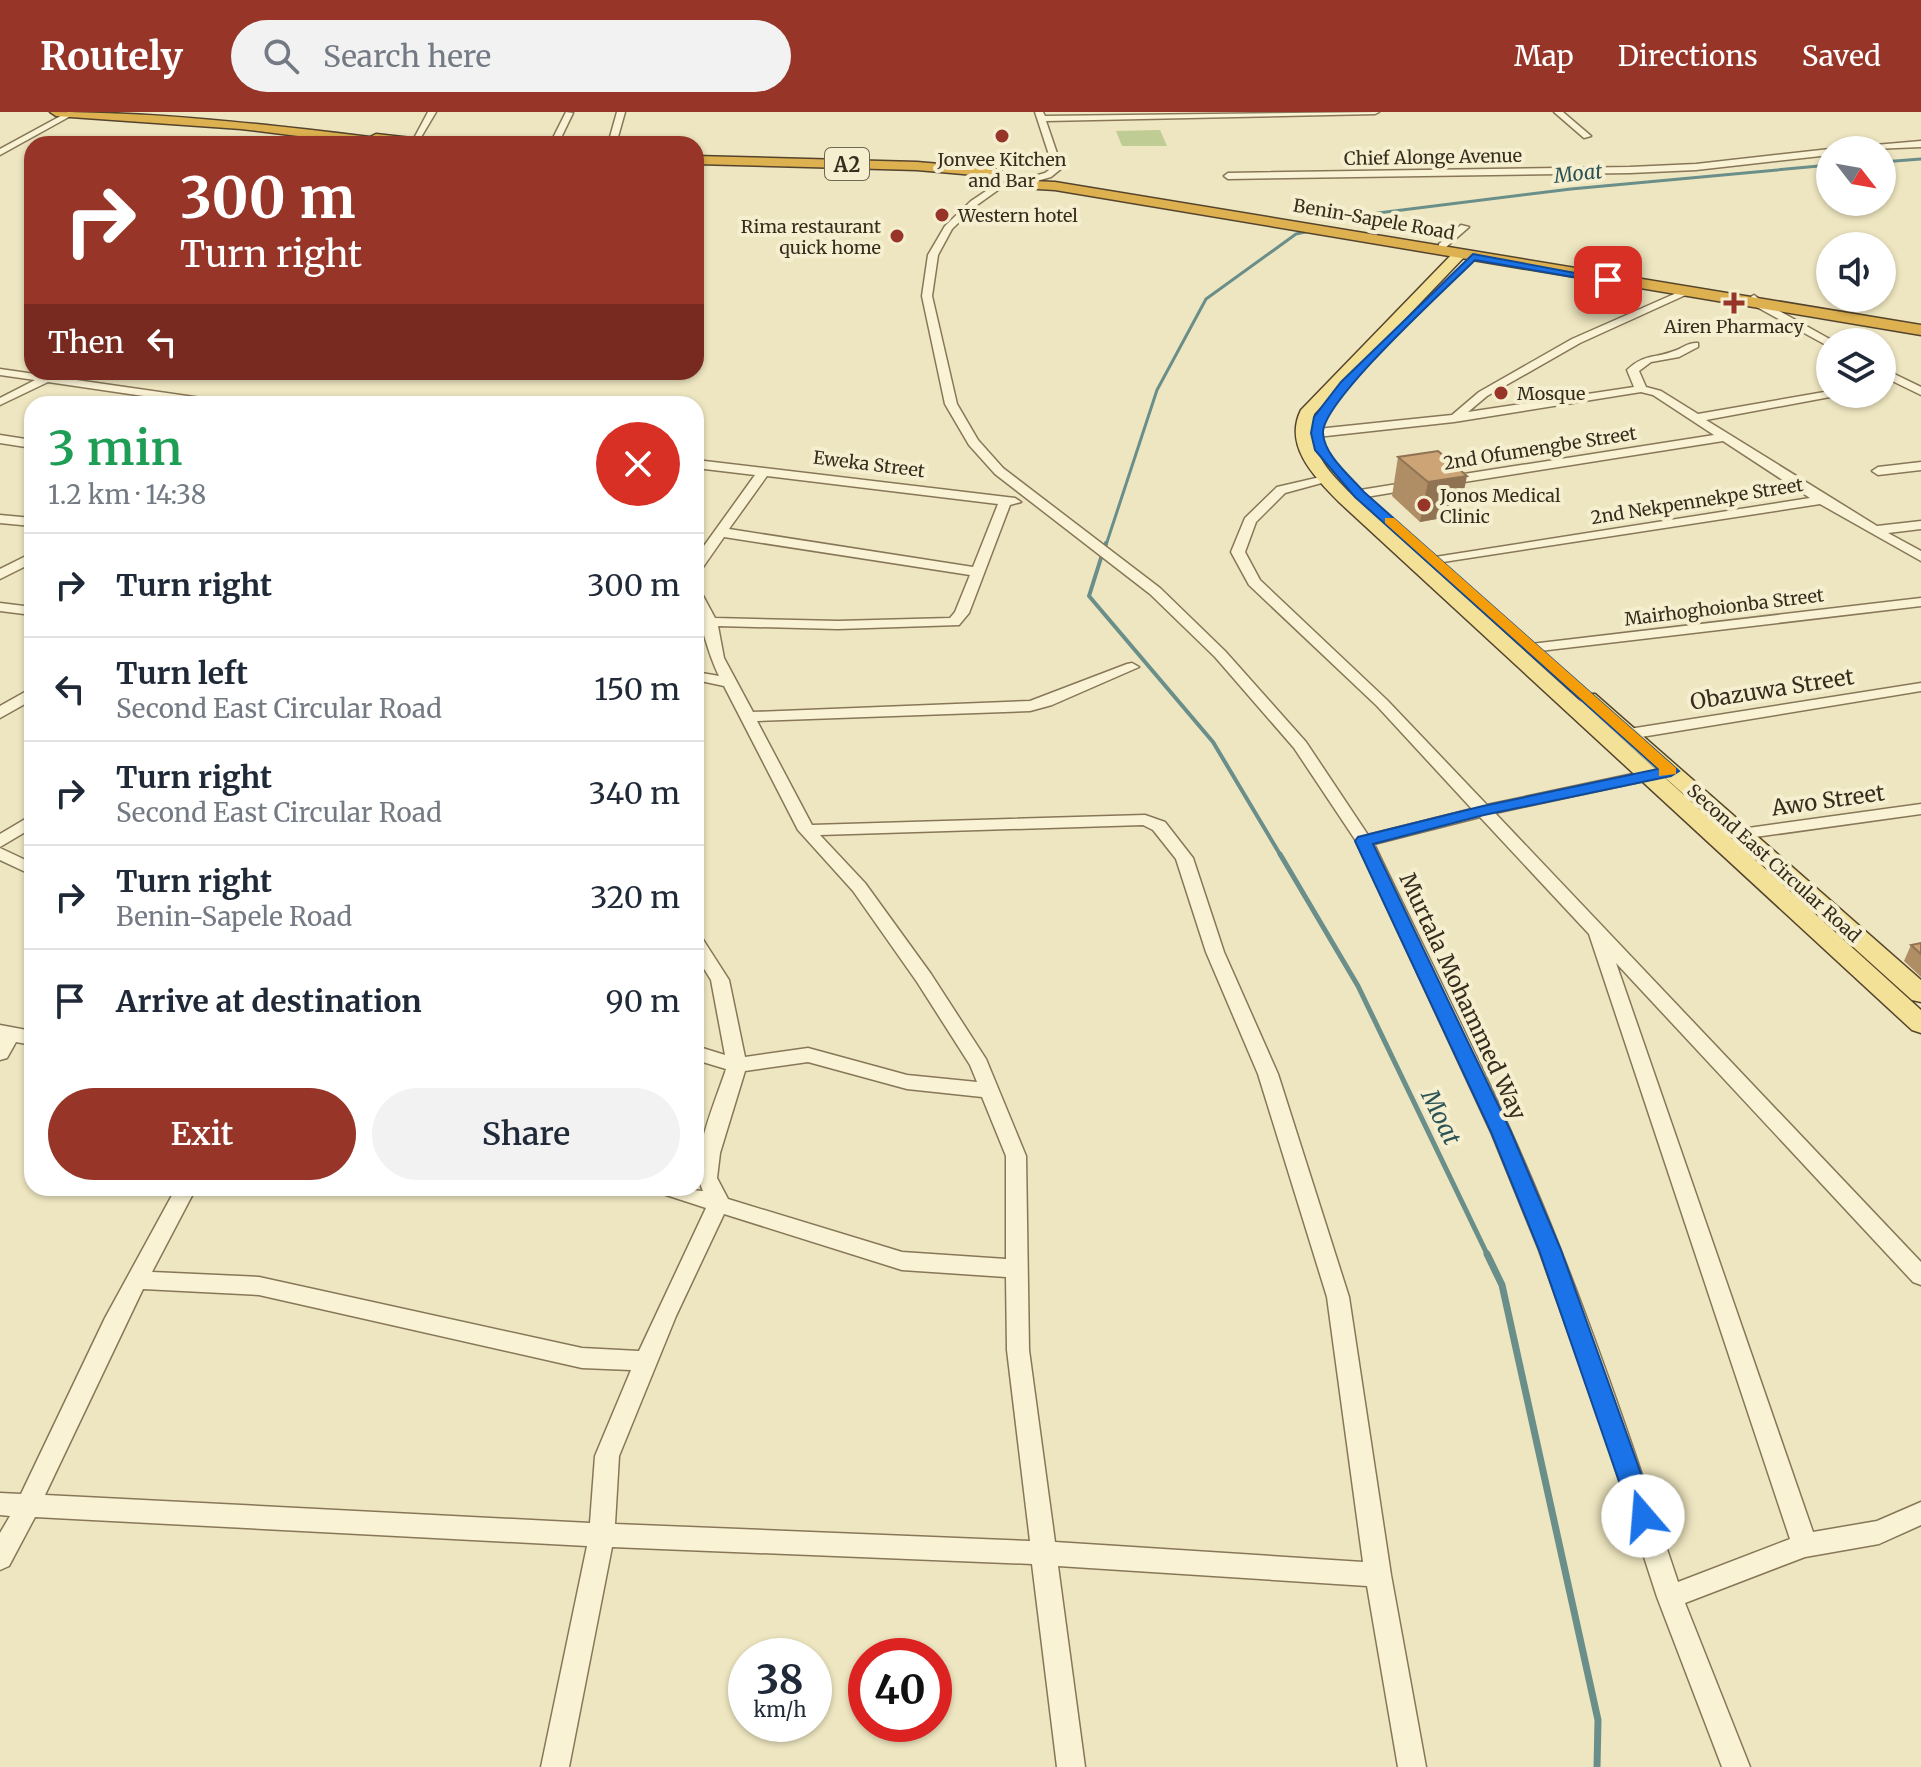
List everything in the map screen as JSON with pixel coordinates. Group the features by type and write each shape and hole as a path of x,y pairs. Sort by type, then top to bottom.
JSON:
{"highway":[{"path":"56,112 241,125 329,136"},
{"path":"118,112 243,121 365,136"},
{"name":"A2","path":"704,163 917,166 1006,179"},
{"name":"A2","path":"704,163 925,171 955,174 980,183 979,175 1006,179"},
{"path":"1058,165 1065,179 1073,185"},
{"name":"Benin-Sapele Road","path":"1006,179 1036,179 1073,185 1685,293 1921,323"},
{"name":"Benin-Sapele Road","path":"1006,179 1921,330"}],"main road":[{"path":"1317,433 1320,417 1345,384 1458,252"},
{"name":"Second East Circular Road","path":"1458,252 1306,413 1302,428 1304,450 1325,478 1921,1024"},
{"name":"Second East Circular Road","path":"1317,433 1321,450 1360,494 1921,994"}],"street":[{"path":"418,136 432,112"},
{"path":"614,136 621,112"},
{"path":"1058,165 1040,115 1375,112"},
{"path":"1558,112 1587,136"},
{"path":"30,136 72,113"},
{"path":"558,136 569,113"},
{"path":"0,152 24,139"},
{"path":"1896,146 1921,144"},
{"name":"Chief Alonge Avenue","path":"1228,176 1630,170 1696,167 1816,154"},
{"path":"1036,179 1058,165"},
{"path":"974,203 1006,179 1058,165"},
{"path":"974,203 980,183"},
{"name":"Murtala Mohammed Way","path":"974,203 948,228 933,255 927,282 927,296 951,404 973,442 999,471 1155,591 1220,654 1300,745 1364,841 1501,1132 1550,1250 1610,1415 1670,1597 1736,1767"},
{"path":"1458,252 1464,227"},
{"path":"1454,418 1483,394 1576,341 1685,293"},
{"path":"1756,301 1816,335"},
{"path":"1641,389 1633,370 1640,364 1675,355 1694,345"},
{"path":"0,372 24,376"},
{"path":"1896,378 1921,392"},
{"path":"0,402 44,380"},
{"path":"53,380 166,396"},
{"path":"1896,382 1901,381"},
{"path":"1317,433 1454,418 1641,389 1657,393 1822,500 1879,530 1921,557"},
{"path":"1696,418 1816,397"},
{"name":"2nd Ofumengbe Street","path":"1360,494 1725,437"},
{"path":"0,439 24,443"},
{"name":"Eweka Street","path":"704,465 1005,502 1038,503"},
{"path":"1878,471 1921,466"},
{"path":"704,555 764,471"},
{"path":"1325,478 1281,490 1250,521 1238,552 1254,582 1372,693 1921,1276"},
{"name":"2nd Nekpennekpe Street","path":"1435,561 1822,500"},
{"path":"710,622 838,625 954,622 962,613 1005,502"},
{"path":"0,519 24,521"},
{"path":"1879,530 1921,525"},
{"path":"720,532 979,572"},
{"path":"0,575 24,562"},
{"name":"Mairhoghoionba Street","path":"1531,648 1921,602"},
{"path":"0,607 24,610"},
{"path":"704,610 710,622 717,658 806,830 859,887 924,978 979,1064 1016,1156 1018,1350 1071,1767"},
{"path":"747,717 1030,706 1132,667"},
{"path":"704,677 729,682"},
{"name":"Obazuwa Street","path":"1629,734 1921,687"},
{"path":"0,713 24,698"},
{"path":"1364,841 1483,811 1671,771"},
{"name":"Awo Street","path":"1741,834 1921,809"},
{"path":"806,830 1145,820 1159,826 1184,858 1215,952 1268,1074 1338,1297 1378,1575 1412,1767"},
{"path":"0,842 24,826"},
{"path":"0,853 24,866"},
{"path":"1594,929 1805,1545"},
{"path":"704,955 720,980 737,1065 710,1153 707,1178 719,1203"},
{"path":"0,1053 6,1033"},
{"path":"704,1055 737,1065 808,1055 907,1082 990,1091"},
{"path":"0,1558 28,1506 113,1325 140,1280 182,1196"},
{"path":"696,1196 802,1232 902,1261 1018,1269"},
{"path":"555,1767 602,1535 607,1456 665,1316 719,1203"},
{"path":"140,1280 259,1286 582,1358 648,1361"},
{"path":"0,1504 602,1535 1046,1553 1378,1575"},
{"path":"1670,1597 1805,1545 1879,1532 1921,1513"}],"green space":[{"path":"1160,130 1167,146 1122,146 1116,131"}],"building":[{"path":"1438,451 1467,476 1428,482 1398,457"},
{"path":"1921,943 1921,954 1911,945"}],"waterway":[{"name":"Moat","path":"1896,161 1921,159"},
{"name":"Moat","path":"1330,219 1571,189 1816,166"},
{"name":"Moat","path":"1106,545 1157,390 1206,299 1296,234 1305,232"},
{"name":"Moat","path":"1104,550 1106,543"},
{"name":"Moat","path":"1101,558 1089,596 1213,742 1281,856"},
{"name":"Moat","path":"1280,854 1358,986 1488,1256"},
{"name":"Moat","path":"1487,1254 1502,1285 1598,1720 1597,1767"}],"slow traffic":[{"path":"1389,520 1671,771 1665,772"}],"place":[{"name":"Jonvee Kitchen and Bar","path":"1002,136"},
{"name":"Western hotel","path":"942,215"},
{"name":"Rima restaurant quick home","path":"897,236"},
{"name":"Airen Pharmacy","path":"1734,303"},
{"name":"Mosque","path":"1501,393"},
{"name":"Jonos Medical Clinic","path":"1424,505"}],"route":[{"path":"1608,280 1473,257 1345,384 1320,417 1317,433 1321,450 1360,494 1671,771 1483,811 1364,841 1501,1132 1550,1250 1643,1516"}]}
